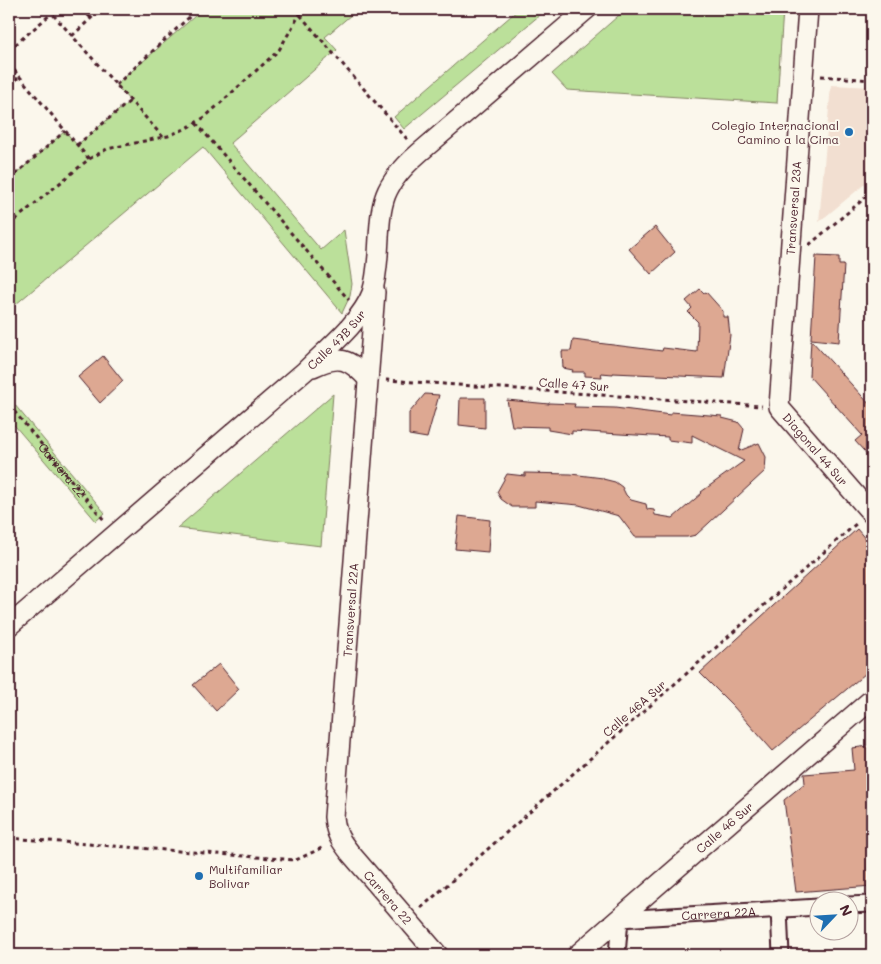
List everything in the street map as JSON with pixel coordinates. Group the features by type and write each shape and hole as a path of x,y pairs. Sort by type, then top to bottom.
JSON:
{"street":[{"name":"Calle 47B Sur","path":"9,626 305,371 361,313 372,292 376,279 382,204 387,188 419,153 588,9"},
{"name":"Transversal 23A","path":"778,407 808,9"},
{"name":"Transversal 22A","path":"340,839 335,829 334,817 376,279"},
{"path":"305,371 323,362 337,358 356,366 368,379"},
{"name":"Diagonal 44 Sur","path":"778,407 871,513"},
{"name":"Calle 46 Sur","path":"578,955 872,699"},
{"name":"Carrera 22","path":"340,839 438,955"},
{"path":"858,905 872,904"},
{"name":"Carrera 22A","path":"620,919 808,908"},
{"path":"778,909 782,955"},
{"path":"617,955 620,919"}],"path":[{"path":"48,9 163,137"},
{"path":"82,9 91,18"},
{"path":"72,36 101,9"},
{"path":"116,85 198,9"},
{"path":"296,9 419,153"},
{"path":"9,225 89,159 107,149 163,137 184,129 205,117 279,50 300,14 305,9"},
{"path":"9,50 52,13"},
{"path":"9,64 89,159"},
{"path":"803,74 872,80"},
{"path":"9,86 19,76"},
{"path":"77,145 130,101"},
{"path":"196,123 361,313"},
{"path":"9,180 65,131"},
{"path":"790,262 872,192"},
{"name":"Calle 47 Sur","path":"368,379 778,407"},
{"name":"Carrera 22","path":"9,405 116,534"},
{"name":"Calle 46A Sur","path":"407,920 871,513"},
{"path":"9,838 296,860 340,839"}],"shaded area":[{"name":"Colegio Internacional Camino a la Cima","path":"831,85 872,87 872,178 819,222"}],"green space":[{"path":"203,9 358,9 325,37 337,50 230,143 321,250 344,230 352,284 350,296 342,313 203,147 9,310 9,180 65,131 77,145 130,101 116,85"},
{"path":"519,9 547,9 404,129 394,117"},
{"path":"626,9 783,9 777,103 567,90 552,74"},
{"path":"333,394 321,546 177,528"},
{"path":"9,398 105,513 96,521 9,419"}],"building":[{"path":"655,227 675,252 651,274 629,249"},
{"path":"816,256 839,257 839,265 844,265 839,342 811,339"},
{"path":"700,289 704,293 706,292 723,311 723,317 728,317 730,335 724,378 613,373 601,373 602,377 585,376 585,372 572,372 573,370 563,368 562,351 571,351 573,340 662,351 663,348 697,352 698,322 688,312 692,308 686,301"},
{"path":"811,340 872,407 872,460 855,441 862,435 809,376"},
{"path":"103,356 123,381 100,403 78,377"},
{"path":"425,394 439,395 427,438 409,435 409,413"},
{"path":"460,398 485,398 485,428 459,425"},
{"path":"507,400 549,404 575,404 574,407 615,408 671,415 671,412 722,416 722,418 738,422 744,429 739,451 759,443 766,457 765,471 696,535 687,537 635,537 619,516 579,505 535,501 535,507 512,507 501,499 497,492 507,474 525,476 525,473 571,474 603,478 615,482 622,487 631,500 646,504 647,509 654,510 655,515 673,518 701,492 744,461 692,435 692,443 668,440 668,437 572,431 572,434 548,430 548,427 512,426"},
{"path":"459,516 490,520 488,552 455,549"},
{"path":"857,529 872,547 872,668 773,751 733,706 700,673"},
{"path":"219,664 239,689 216,711 193,685"},
{"path":"870,746 872,765 872,886 796,892 784,800 805,783 804,774 854,770 852,748"}],"place":[{"name":"Colegio Internacional Camino a la Cima","path":"849,132"},
{"name":"Multifamiliar Bolivar","path":"199,876"}]}
